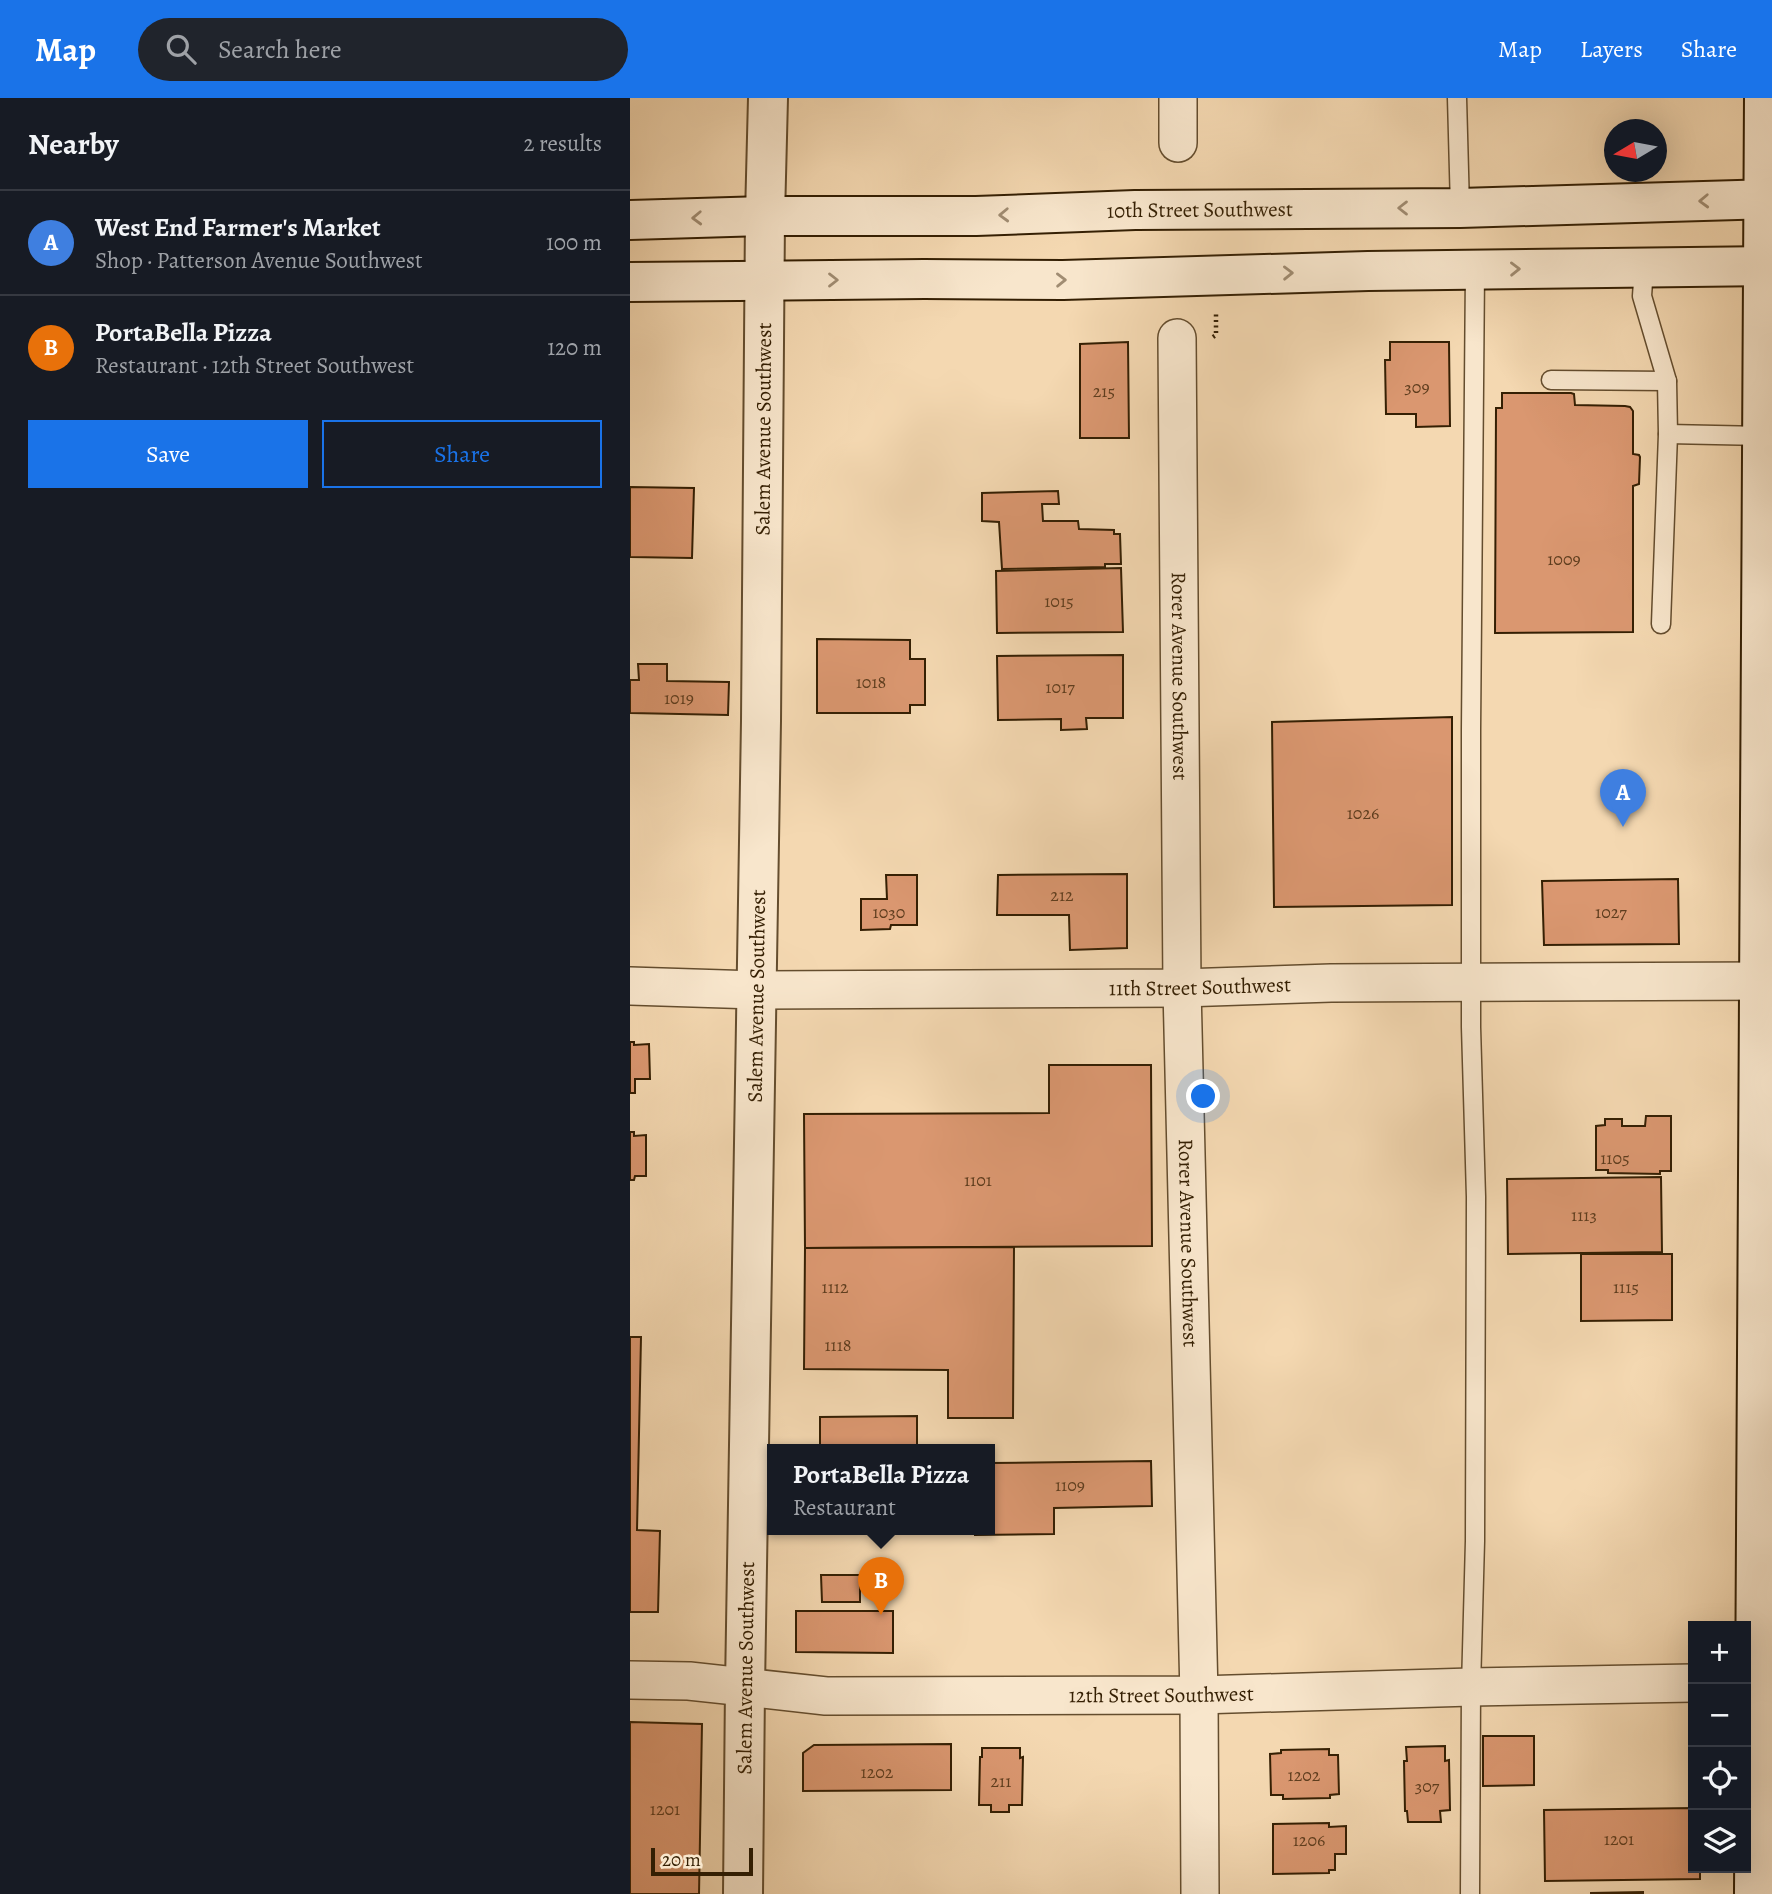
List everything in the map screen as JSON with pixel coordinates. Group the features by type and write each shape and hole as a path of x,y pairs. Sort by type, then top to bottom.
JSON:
{"main road":[{"name":"Salem Avenue Southwest","path":"743,1894 762,707 768,98"},
{"path":"1754,1894 1766,981 1763,436 1768,199 1765,98"},
{"name":"10th Street Southwest","path":"630,220 765,216 975,216 1135,210 1460,208 1768,199"},
{"path":"630,282 1063,280 1217,274 1768,266"}],"street":[{"path":"1178,98 1178,143"},
{"name":"Rorer Avenue Southwest","path":"1177,338 1182,988 1199,1695 1200,1894"},
{"name":"11th Street Southwest","path":"630,986 756,990 1766,981"},
{"name":"12th Street Southwest","path":"630,1680 690,1681 826,1696 1199,1695 1688,1683"}],"lane":[{"path":"1457,98 1460,208"},
{"path":"1644,268 1642,296 1667,381 1668,434 1661,624"},
{"path":"1470,1894 1476,1252 1471,730 1475,270"},
{"path":"1551,380 1667,381"},
{"path":"1668,434 1763,436"}],"path":[{"path":"1216,303 1216,335"}],"building":[{"path":"1128,342 1129,438 1080,438 1080,344"},
{"path":"1390,342 1449,342 1450,426 1416,427 1416,414 1386,414 1385,360 1390,360"},
{"path":"1502,393 1571,393 1574,394 1575,405 1625,406 1633,411 1633,454 1640,457 1639,484 1633,486 1633,632 1495,633 1496,408 1502,408"},
{"path":"630,487 694,488 692,558 630,557"},
{"path":"1058,491 1059,504 1042,504 1043,521 1078,521 1079,529 1114,530 1114,534 1120,534 1121,564 1105,564 1105,567 1002,569 999,522 982,521 982,493"},
{"path":"1121,568 1123,632 997,633 996,571"},
{"path":"817,639 910,640 910,659 925,659 925,705 910,705 910,713 817,713"},
{"path":"1123,655 1123,718 1086,718 1087,729 1061,730 1061,719 998,720 997,656"},
{"path":"638,664 667,664 667,681 729,682 728,715 630,713 630,680 639,680"},
{"path":"1452,717 1452,905 1274,907 1272,722"},
{"path":"1127,874 1127,948 1070,950 1069,915 997,915 998,875"},
{"path":"886,875 917,875 917,925 891,925 890,929 861,930 861,899 887,899"},
{"path":"1678,879 1679,944 1544,945 1542,881"},
{"path":"630,1042 634,1042 634,1045 649,1044 650,1079 635,1079 635,1093 630,1093"},
{"path":"1049,1065 1151,1065 1152,1246 805,1248 804,1114 1049,1113"},
{"path":"1646,1116 1671,1116 1671,1171 1660,1171 1660,1174 1608,1173 1608,1170 1596,1170 1596,1126 1605,1125 1605,1119 1622,1119 1622,1126 1645,1126"},
{"path":"630,1132 634,1132 634,1136 646,1135 646,1176 635,1176 634,1180 630,1180"},
{"path":"1661,1177 1662,1252 1508,1254 1507,1179"},
{"path":"1014,1247 1013,1418 948,1418 948,1370 804,1369 805,1248"},
{"path":"1581,1254 1672,1254 1672,1320 1581,1321"},
{"path":"630,1337 641,1337 637,1530 660,1531 658,1612 630,1612"},
{"path":"917,1416 917,1444 820,1444 820,1417"},
{"path":"1151,1461 1152,1506 1054,1508 1054,1534 995,1535 995,1463"},
{"path":"821,1575 860,1575 860,1602 822,1602"},
{"path":"796,1611 893,1611 893,1653 796,1652"},
{"path":"630,1722 702,1724 699,1894 630,1894"},
{"path":"1483,1736 1534,1736 1534,1785 1483,1786"},
{"path":"951,1744 951,1790 803,1791 803,1753 814,1745"},
{"path":"1445,1746 1445,1761 1449,1760 1450,1810 1440,1811 1441,1822 1408,1822 1405,1811 1406,1747"},
{"path":"982,1748 1020,1748 1020,1758 1023,1757 1022,1805 1009,1805 1009,1812 991,1812 991,1805 979,1805"},
{"path":"1329,1749 1329,1755 1338,1755 1339,1794 1330,1795 1330,1798 1283,1799 1283,1795 1271,1795 1270,1754 1281,1753 1281,1750"},
{"path":"1688,1808 1688,1873 1700,1873 1700,1879 1545,1881 1544,1810"},
{"path":"1329,1823 1329,1827 1346,1826 1346,1854 1335,1854 1335,1870 1329,1870 1329,1873 1273,1874 1273,1824"},
{"path":"1591,1893 1643,1894 1591,1894"}],"place":[{"name":"West End Farmer's Market","path":"1623,827"},
{"name":"PortaBella Pizza","path":"881,1615"}]}
